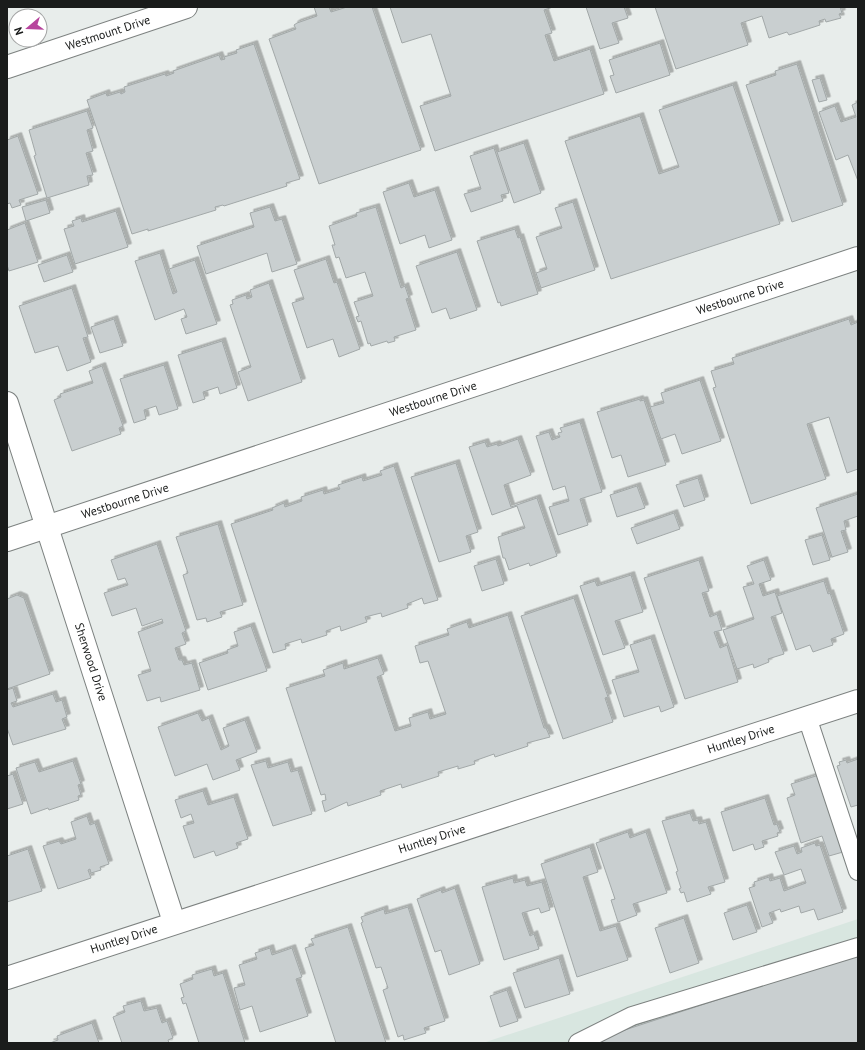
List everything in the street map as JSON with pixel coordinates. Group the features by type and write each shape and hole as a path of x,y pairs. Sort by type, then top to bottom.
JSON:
{"street":[{"name":"Westmount Drive","path":"7,67 186,7"},
{"name":"Westbourne Drive","path":"7,540 858,258"},
{"name":"Sherwood Drive","path":"7,403 48,526 174,922"},
{"name":"Huntley Drive","path":"7,978 174,922 858,701"}],"lane":[{"path":"807,717 858,871"},
{"path":"578,1043 632,1016 858,947"}],"shaded area":[{"path":"858,919 858,1043 483,1043"}],"building":[{"path":"314,7 329,7 331,12 347,7 372,7 421,150 319,184 269,39 296,29 294,25 297,23 317,16"},
{"path":"390,7 553,7 544,10 552,33 545,35 554,61 590,49 604,94 435,151 420,106 451,96 431,34 402,43"},
{"path":"586,7 624,7 628,18 612,23 619,43 600,49"},
{"path":"655,7 840,7 842,13 839,14 841,18 826,22 825,19 819,21 820,25 789,35 787,32 769,38 762,16 741,23 748,45 676,69"},
{"path":"660,43 670,75 616,93 610,76 614,75 609,60"},
{"path":"254,44 300,179 286,183 287,186 224,206 215,207 216,210 148,231 148,229 132,234 87,100 106,93 107,96 120,92 121,94 125,92 124,87 165,74 166,76 174,73 173,71 219,55 221,60 225,59 224,57 237,53 236,50"},
{"path":"797,64 843,205 792,222 746,85 776,75 775,71"},
{"path":"820,78 827,100 819,102 812,80"},
{"path":"733,85 780,224 611,279 565,141 640,116 659,174 679,167 659,110"},
{"path":"858,102 858,181 848,155 836,160 819,112 835,106 841,122 856,117 852,105"},
{"path":"87,111 93,128 87,130 93,151 86,153 93,175 87,176 89,185 47,198 34,156 36,155 29,130"},
{"path":"18,136 38,194 19,200 21,205 12,208 10,203 7,204 7,140"},
{"path":"524,143 541,193 514,203 497,152"},
{"path":"494,148 509,193 501,195 503,201 471,212 464,194 481,189 470,156"},
{"path":"409,183 414,197 435,190 452,240 429,248 425,235 400,244 383,192"},
{"path":"46,200 50,213 26,221 22,207"},
{"path":"573,202 595,270 541,288 536,273 547,269 536,237 562,228 555,208"},
{"path":"270,207 275,221 282,219 297,264 272,272 267,253 206,274 197,246 254,227 250,213"},
{"path":"376,207 401,288 405,286 409,298 406,299 416,330 394,337 395,341 388,343 387,341 371,346 370,343 368,344 361,321 358,322 356,317 359,316 354,302 373,296 365,272 346,278 339,257 336,258 332,245 335,245 329,226 357,216 356,213"},
{"path":"116,211 128,247 75,264 64,229 74,226 72,221 81,218 82,222"},
{"path":"25,223 38,262 9,271 7,265 7,230"},
{"path":"515,229 518,238 520,237 538,294 501,306 500,302 498,303 477,241"},
{"path":"457,252 477,310 450,319 446,308 432,313 416,266"},
{"path":"160,253 173,294 177,292 169,269 195,260 217,324 186,334 181,319 187,317 184,309 155,320 135,261"},
{"path":"67,255 73,272 44,282 38,265"},
{"path":"326,259 334,283 337,282 360,349 339,357 333,339 307,348 292,303 304,299 294,270"},
{"path":"269,283 302,382 248,401 238,372 251,367 230,305 233,304 232,300 246,295 247,299 252,297 250,290"},
{"path":"72,288 88,337 83,338 91,362 67,371 58,346 35,353 19,306"},
{"path":"114,319 123,346 100,353 91,327"},
{"path":"849,319 851,325 858,322 858,469 847,473 829,417 807,424 826,479 751,504 713,388 716,387 711,371 734,364 732,358"},
{"path":"222,341 237,388 220,394 218,387 203,392 205,399 193,403 178,355"},
{"path":"164,365 178,409 159,415 156,406 144,410 146,419 134,423 120,379"},
{"path":"102,366 123,426 119,428 121,434 72,451 54,400 61,397 60,394 93,383 89,371"},
{"path":"700,380 721,441 682,454 675,434 661,439 650,407 664,403 661,393"},
{"path":"640,399 640,401 644,400 666,465 628,477 621,455 612,458 597,412"},
{"path":"580,422 602,492 580,499 588,525 558,535 549,507 569,501 565,486 553,490 536,436 549,432 552,440 560,437 558,433 562,432 560,428"},
{"path":"518,439 531,475 504,485 511,507 537,498 557,556 530,566 529,563 509,570 505,558 503,558 498,537 525,528 517,506 492,515 469,447 485,442 487,447 497,444 498,446"},
{"path":"456,463 478,532 466,536 471,552 439,562 411,477"},
{"path":"394,466 438,600 424,604 422,598 407,604 408,608 382,617 381,613 365,617 367,622 341,631 340,626 326,631 327,635 302,643 301,639 285,644 286,649 273,653 231,524 273,510 272,508 284,503 285,507 302,501 301,497 323,490 324,494 340,489 338,485 362,477 363,481 382,475 380,471"},
{"path":"698,478 705,500 684,507 676,485"},
{"path":"637,486 645,508 617,517 610,495"},
{"path":"858,494 858,516 844,521 846,530 841,531 848,552 832,557 816,508"},
{"path":"674,513 680,529 637,544 631,528"},
{"path":"218,524 243,605 220,612 222,617 207,622 206,618 197,620 183,575 188,573 176,537"},
{"path":"822,535 830,560 813,565 805,540"},
{"path":"157,544 186,631 182,633 186,644 175,648 179,660 182,660 184,665 192,663 200,690 161,702 160,697 147,701 138,675 151,671 138,632 163,623 162,619 142,626 136,608 112,616 104,593 128,585 125,578 118,580 111,560"},
{"path":"496,559 504,584 482,591 474,566"},
{"path":"699,560 709,591 702,593 710,617 717,614 722,630 714,632 720,648 727,645 738,682 685,699 644,578"},
{"path":"764,560 771,580 759,584 763,596 775,592 782,613 771,617 784,654 768,659 769,662 754,668 753,664 737,669 723,630 754,619 743,587 754,584 747,566"},
{"path":"631,575 643,612 615,621 625,648 603,655 580,586 595,581 597,586"},
{"path":"824,581 828,594 830,593 844,634 831,639 833,645 813,652 810,645 796,650 777,596"},
{"path":"17,595 24,598 50,674 7,689 7,599"},
{"path":"574,598 608,697 605,698 613,722 563,739 521,616"},
{"path":"508,615 544,728 546,728 550,737 527,743 528,746 495,757 494,754 474,761 475,764 458,769 458,766 438,772 439,776 402,788 401,784 380,791 381,795 348,806 347,802 325,812 322,801 326,800 325,794 321,795 286,688 325,676 323,670 343,663 344,669 378,658 384,674 377,677 395,731 411,726 409,718 428,712 430,719 446,714 428,661 420,663 415,646 449,635 447,629 467,622 469,628"},
{"path":"251,626 267,671 208,690 199,663 228,653 227,650 238,646 234,632"},
{"path":"651,638 674,707 661,712 659,706 624,717 612,680 639,672 630,645"},
{"path":"13,688 17,701 11,703 13,707 53,694 56,702 62,700 67,717 62,719 66,729 13,745 7,728 7,690"},
{"path":"198,713 202,721 209,718 221,750 229,746 223,728 245,720 257,752 236,760 240,770 213,780 207,764 175,776 158,727"},
{"path":"858,759 858,805 851,807 837,766 840,765 839,762 846,760 847,763"},
{"path":"73,761 81,784 78,785 81,795 78,796 79,800 31,814 16,768 35,762 39,772"},
{"path":"266,761 268,768 288,762 291,772 298,770 312,814 273,826 251,765"},
{"path":"13,774 23,804 7,809 7,776"},
{"path":"822,774 843,852 829,856 822,836 801,843 787,798 795,795 791,784"},
{"path":"203,791 208,805 234,797 248,839 236,843 238,848 216,856 214,851 194,858 183,826 194,823 191,814 181,818 175,800"},
{"path":"765,798 774,825 777,824 780,832 777,833 778,836 762,841 764,847 755,850 753,844 733,851 721,812"},
{"path":"690,813 693,821 698,820 699,824 706,822 725,882 708,887 711,894 687,902 684,892 681,893 679,889 681,888 676,872 678,871 662,821"},
{"path":"87,816 90,825 95,823 109,864 100,867 101,870 91,873 90,869 88,870 91,878 58,889 43,846 59,841 61,844 76,839 71,822"},
{"path":"628,832 630,838 646,832 667,893 633,904 637,915 618,922 611,900 615,899 596,843"},
{"path":"815,843 816,846 820,845 843,912 818,920 814,909 801,913 799,906 781,912 780,909 769,913 773,923 762,927 749,888 755,886 754,882 769,877 770,881 780,878 784,891 806,883 801,869 784,875 775,852 794,846 797,854 802,852 801,848"},
{"path":"590,847 598,872 583,877 600,931 616,926 628,960 577,977 541,864"},
{"path":"28,849 42,891 7,902 7,856"},
{"path":"513,878 514,883 525,880 527,886 542,882 550,910 541,913 539,908 522,913 530,936 534,934 539,949 504,960 482,887"},
{"path":"455,888 480,964 449,975 441,950 435,952 417,899 441,890 442,893"},
{"path":"747,905 757,932 733,940 724,913"},
{"path":"408,907 445,1021 424,1028 426,1033 404,1040 403,1035 398,1037 383,990 388,988 381,967 376,968 361,923 363,922 361,917 384,909 385,914"},
{"path":"684,918 699,963 670,973 655,928"},
{"path":"348,927 386,1043 336,1043 305,948 314,945 311,939"},
{"path":"270,948 272,955 292,948 302,977 296,979 308,1016 260,1032 252,1006 240,1010 234,988 245,985 239,965 257,959 255,953"},
{"path":"858,954 858,1043 593,1043 591,1041"},
{"path":"559,958 570,994 525,1008 513,973"},
{"path":"212,969 214,976 223,973 245,1043 199,1043 186,1003 183,1004 181,998 184,997 180,984 193,979 192,975"},
{"path":"507,990 518,1021 500,1027 490,996"},
{"path":"141,1001 144,1011 157,1008 162,1023 167,1021 173,1038 168,1040 169,1043 122,1043 113,1017 125,1012 123,1006"},
{"path":"92,1023 99,1043 50,1043 58,1040 57,1036"}]}
